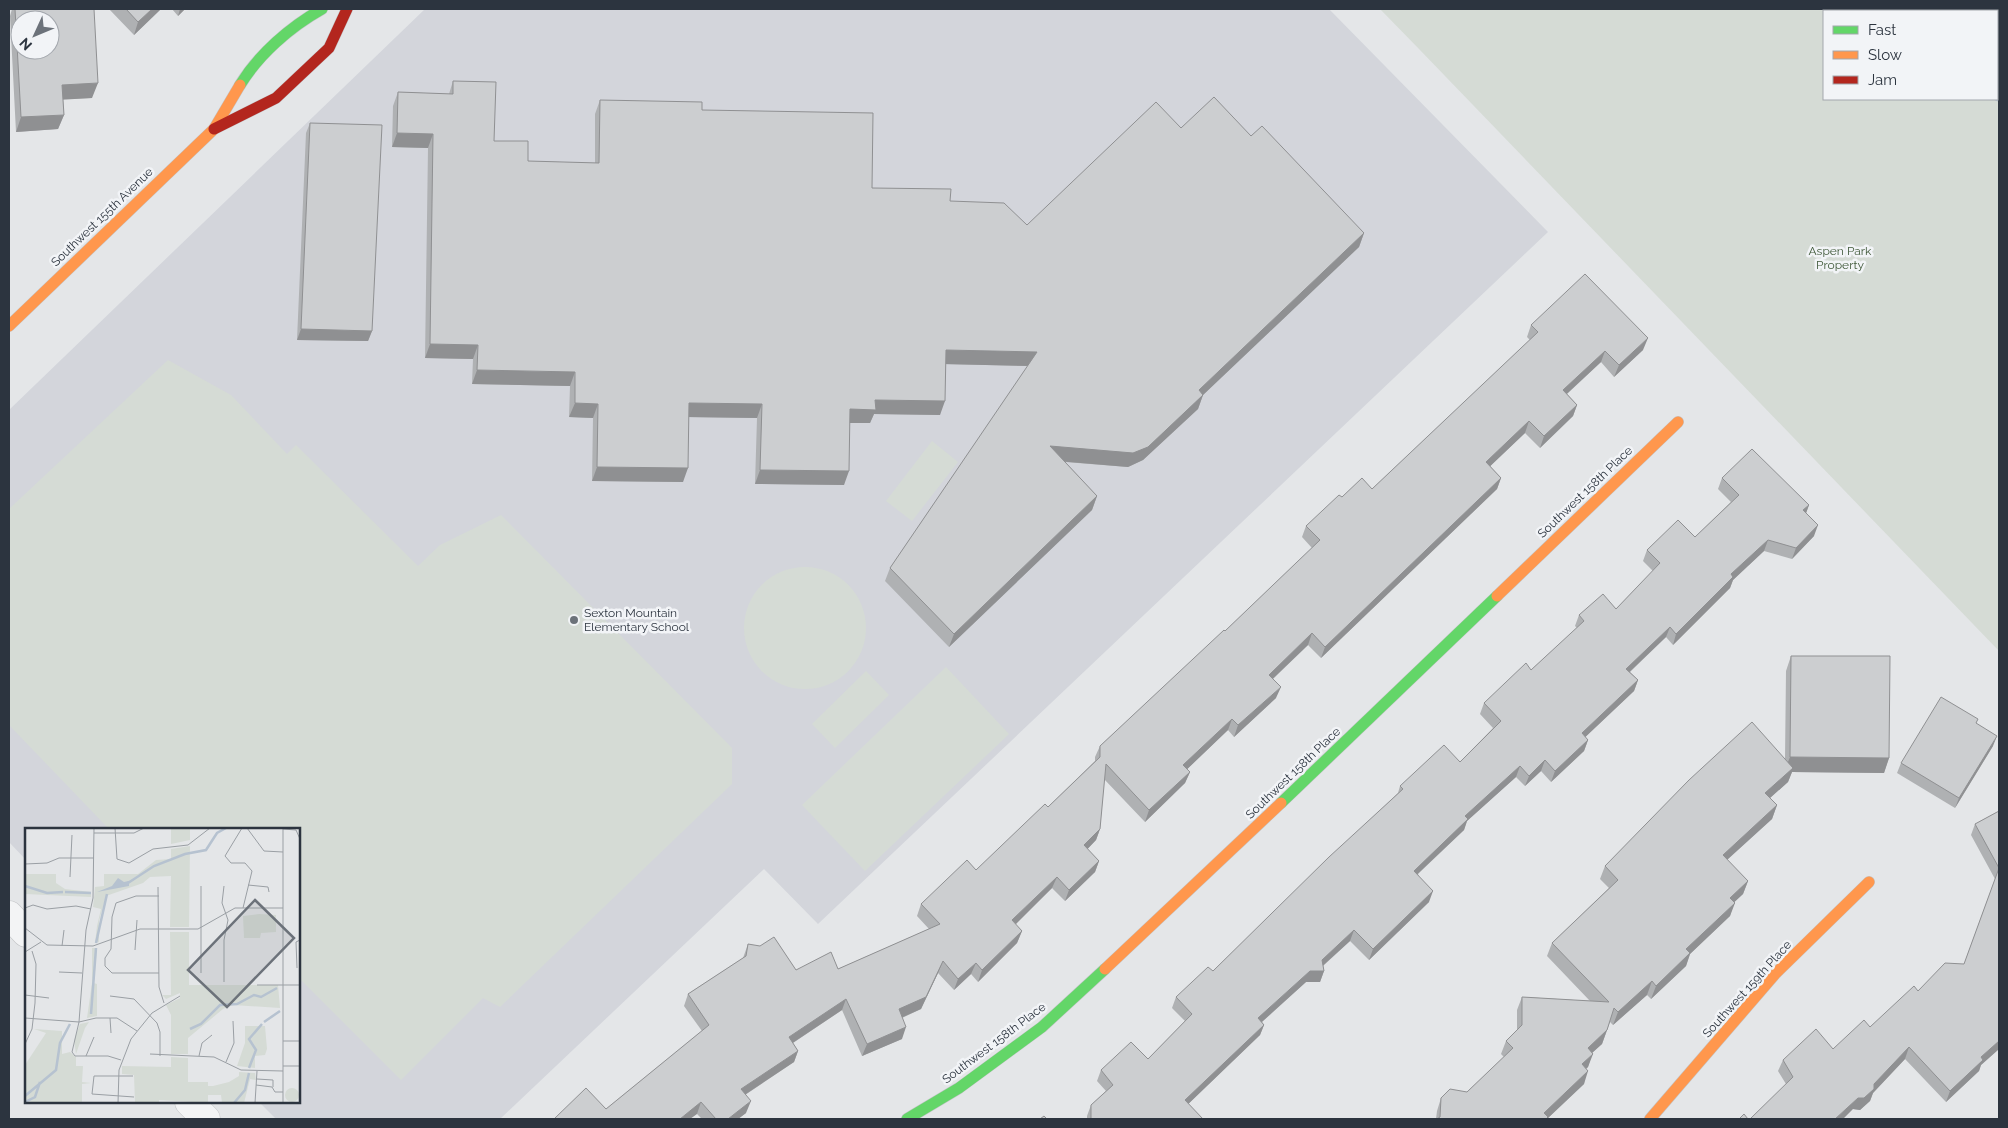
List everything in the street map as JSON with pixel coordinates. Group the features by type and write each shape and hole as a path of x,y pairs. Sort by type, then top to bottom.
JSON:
{"street":[{"name":"Southwest 155th Avenue","path":"9,326 214,129 252,66 300,21 322,9"},
{"name":"Southwest 155th Avenue","path":"214,129 276,98 329,48 347,9"},
{"name":"Southwest 158th Place","path":"907,1119 959,1088 1042,1026 1184,896 1678,422"},
{"name":"Southwest 159th Place","path":"1650,1119 1776,973 1869,882"},
{"path":"9,915 25,932"},
{"path":"190,1103 206,1119"}],"shaded area":[{"name":"Sexton Mountain Elementary School","path":"425,9 1329,9 1548,232 818,924 764,869 500,1119 276,1119 260,1103 300,1103 300,828 25,828 25,859 9,842 9,410"}],"green space":[{"name":"Aspen Park Property","path":"1380,9 1999,9 1999,651"},
{"path":"168,360 231,395 287,454 296,445 418,566 440,545 501,515 732,748 732,784 500,1007 483,998 401,1080 300,979 300,828 108,828 9,725 9,509"},
{"path":"932,441 958,462 912,521 886,501"},
{"path":"805,567 817,568 828,572 848,585 861,605 865,616 865,640 861,651 848,671 828,684 817,688 805,689 793,688 782,684 762,671 749,651 745,640 744,628 745,616 749,605 762,585 782,572 793,568"},
{"path":"946,667 1009,734 865,871 802,805"},
{"path":"866,671 889,695 835,748 812,724"}],"building":[{"path":"15,9 94,9 98,83 62,85 64,115 21,117 18,60 60,60 60,10"},
{"path":"126,9 152,9 138,22"},
{"path":"453,81 496,82 494,141 528,141 528,161 599,163 600,100 702,102 702,110 873,113 872,188 951,189 950,201 1004,203 1027,225 1156,102 1181,128 1214,97 1251,136 1262,126 1364,233 1199,390 1203,395 1148,447 1133,453 1050,446 1097,496 954,634 890,568 1037,352 946,350 945,401 875,400 876,410 850,409 849,471 760,470 762,404 689,403 688,468 597,467 598,404 575,403 575,372 477,370 478,345 430,344 433,134 397,133 398,92 453,94"},
{"path":"310,123 382,125 372,331 301,329"},
{"path":"1585,274 1648,338 1619,365 1605,351 1563,390 1577,405 1544,436 1529,421 1486,462 1501,478 1325,647 1312,633 1269,675 1281,687 1238,725 1232,719 1183,765 1190,772 1149,810 1106,764 1100,829 1084,845 1099,861 1069,890 1057,877 1012,920 1022,931 982,970 976,963 958,979 943,961 926,997 899,1009 906,1027 867,1044 846,999 789,1037 798,1051 741,1089 751,1101 728,1119 716,1119 701,1102 680,1119 554,1119 586,1088 606,1109 709,1025 688,994 746,956 748,944 760,946 774,937 796,970 831,952 838,969 940,924 921,904 967,860 976,870 1045,804 1048,807 1100,757 1100,746 1320,540 1306,526 1339,495 1342,497 1362,478 1372,489 1538,332 1531,325"},
{"path":"1752,449 1809,505 1803,510 1818,525 1796,548 1768,540 1731,574 1733,577 1676,634 1670,627 1626,669 1638,680 1582,733 1588,740 1555,771 1545,760 1529,776 1520,766 1465,816 1468,819 1414,871 1433,891 1373,949 1354,930 1322,960 1324,971 1310,971 1258,1018 1264,1025 1185,1100 1203,1119 1091,1119 1091,1105 1113,1085 1101,1070 1131,1042 1148,1059 1192,1014 1176,997 1208,967 1213,971 1329,857 1403,789 1400,786 1444,745 1460,762 1501,721 1484,703 1526,663 1531,670 1584,621 1579,615 1603,594 1616,609 1660,563 1647,550 1678,520 1695,537 1739,495 1722,478"},
{"path":"1791,656 1890,656 1889,758 1790,757"},
{"path":"1941,697 1978,719 1976,723 1997,736 1959,798 1901,763"},
{"path":"1752,722 1793,768 1765,793 1777,805 1723,855 1748,881 1730,898 1735,903 1686,949 1690,953 1656,986 1652,981 1618,1012 1614,1008 1607,1030 1588,1048 1593,1054 1582,1064 1588,1071 1544,1113 1548,1117 1546,1119 1437,1119 1440,1117 1441,1098 1450,1089 1467,1092 1513,1048 1506,1041 1522,1025 1522,997 1609,1002 1552,943 1618,880 1605,866 1689,780"},
{"path":"1999,811 1999,868 1975,824"},
{"path":"1999,868 1999,1041 1981,1057 1983,1060 1950,1091 1909,1047 1874,1084 1874,1089 1864,1098 1858,1098 1835,1119 1750,1119 1793,1077 1783,1060 1816,1029 1833,1049 1864,1020 1870,1027 1914,986 1918,991 1945,963 1964,964"},
{"path":"1744,1114 1748,1119 1739,1119"}],"traffic: fast":[{"path":"240,85 256,63 276,42 298,24 322,9"},
{"path":"1281,803 1497,596"},
{"path":"907,1119 959,1088 1042,1027 1105,969"}],"traffic: slow":[{"path":"9,326 214,129 240,85"},
{"path":"1497,596 1678,422"},
{"path":"1105,969 1281,803"},
{"path":"1650,1119 1776,973 1869,882"}],"traffic: jam":[{"path":"214,129 276,98 329,48 347,9"}],"place":[{"name":"Sexton Mountain Elementary School","path":"574,620"}]}
